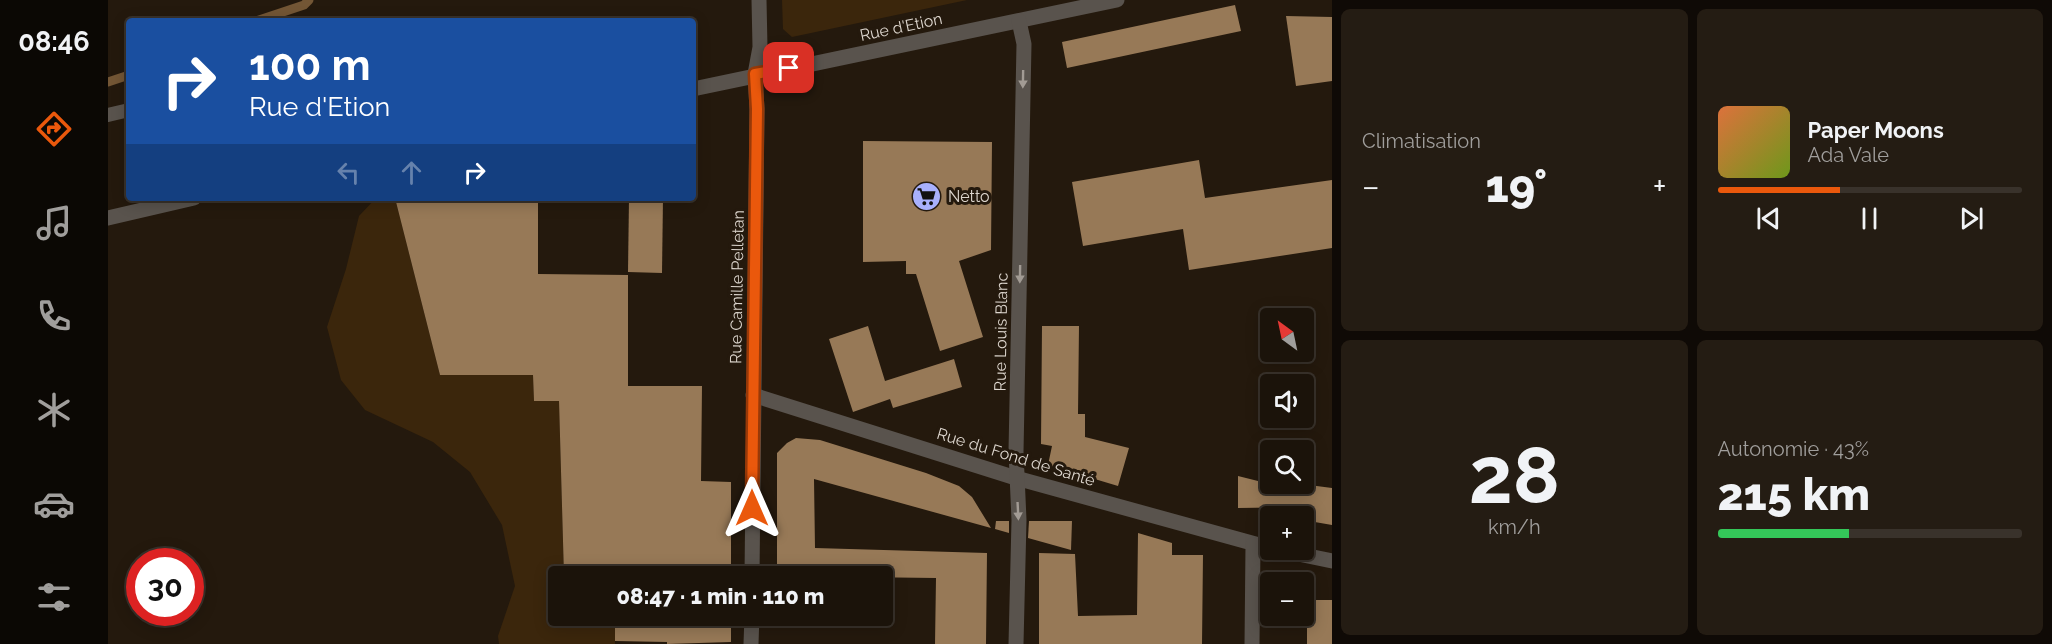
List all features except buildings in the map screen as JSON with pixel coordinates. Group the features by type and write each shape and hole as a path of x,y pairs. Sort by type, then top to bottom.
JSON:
{"street":[{"name":"Rue Camille Pelletan","path":"752,566 757,109 755,74 760,47 759,0"},
{"name":"Rue d'Etion","path":"696,87 1117,0"},
{"name":"Rue Louis Blanc","path":"1016,644 1019,520 1016,478 1024,44 1019,21"},
{"path":"108,218 181,201"},
{"name":"Rue du Fond de Santé","path":"753,395 1016,478 1260,546"},
{"path":"1252,644 1253,545"},
{"name":"Rue du Fond de Santé","path":"1314,557 1332,561"},
{"path":"751,644 752,626"}],"lane":[{"path":"108,116 126,111"}],"shaded area":[{"path":"782,0 967,0 792,37 783,29"},
{"path":"373,201 396,201 440,375 533,375 534,401 559,401 564,566 548,566 548,626 615,626 615,644 499,644 498,636 515,586 502,525 470,472 433,442 365,410 341,380 327,327 346,269 359,216"}],"waterway":[{"path":"265,18 304,5 309,0"},
{"path":"108,82 126,76"}],"place":[{"name":"Netto","path":"927,196"}],"route":[{"path":"752,508 757,109 755,74 789,68"}]}
